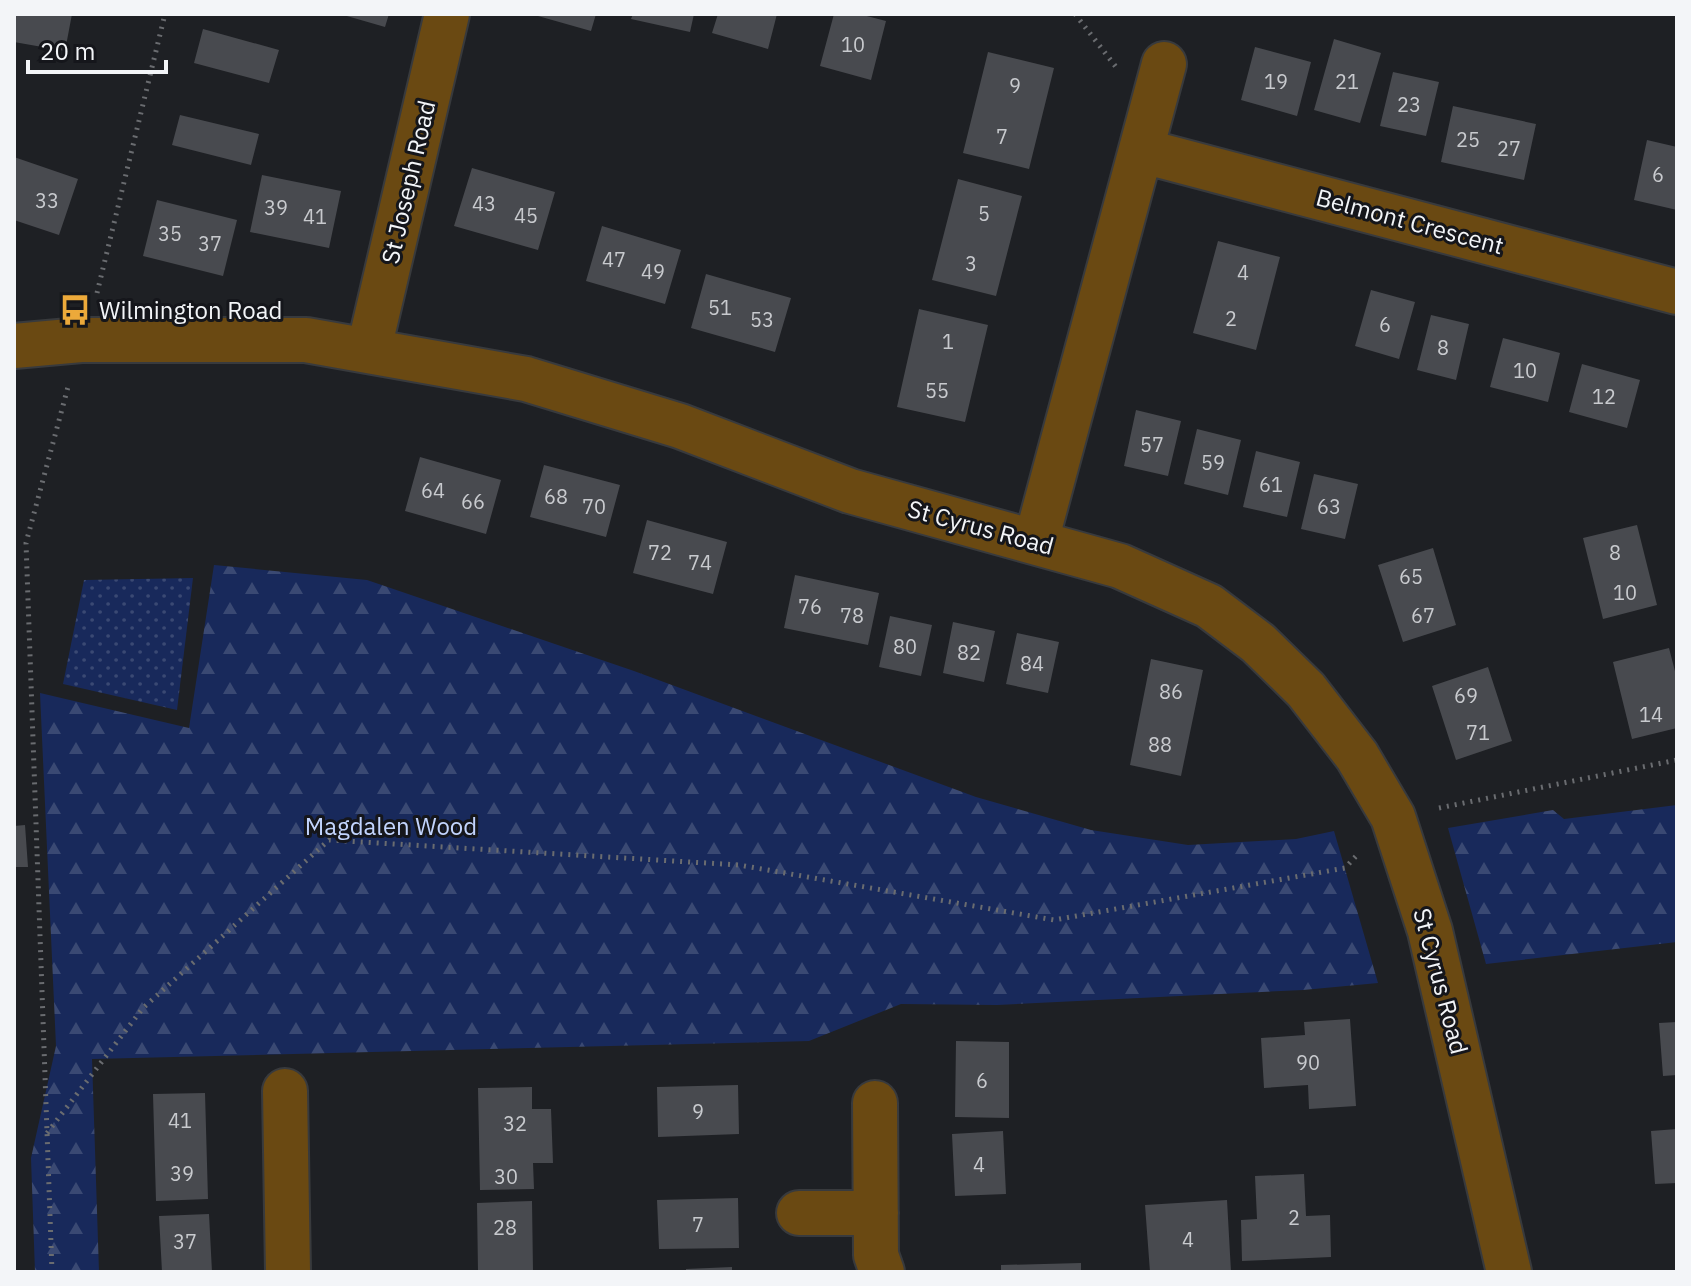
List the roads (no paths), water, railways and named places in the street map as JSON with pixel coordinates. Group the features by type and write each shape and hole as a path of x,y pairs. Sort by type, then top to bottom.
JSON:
{"street":[{"name":"St Joseph Road","path":"369,349 447,14"},
{"path":"1036,541 1164,64"},
{"name":"Belmont Crescent","path":"1147,131 1677,292"},
{"name":"St Cyrus Road","path":"14,346 81,340 306,340 526,379 680,426 850,491 1120,566 1209,606 1258,643 1306,690 1357,756 1393,817 1433,945 1509,1272"},
{"path":"285,1091 288,1272"},
{"path":"875,1103 876,1255 882,1272"},
{"path":"799,1213 876,1213"}],"place":[{"name":"Wilmington Road","path":"75,310"}],"park label":[{"name":"Magdalen Wood","path":"391,826"}]}
